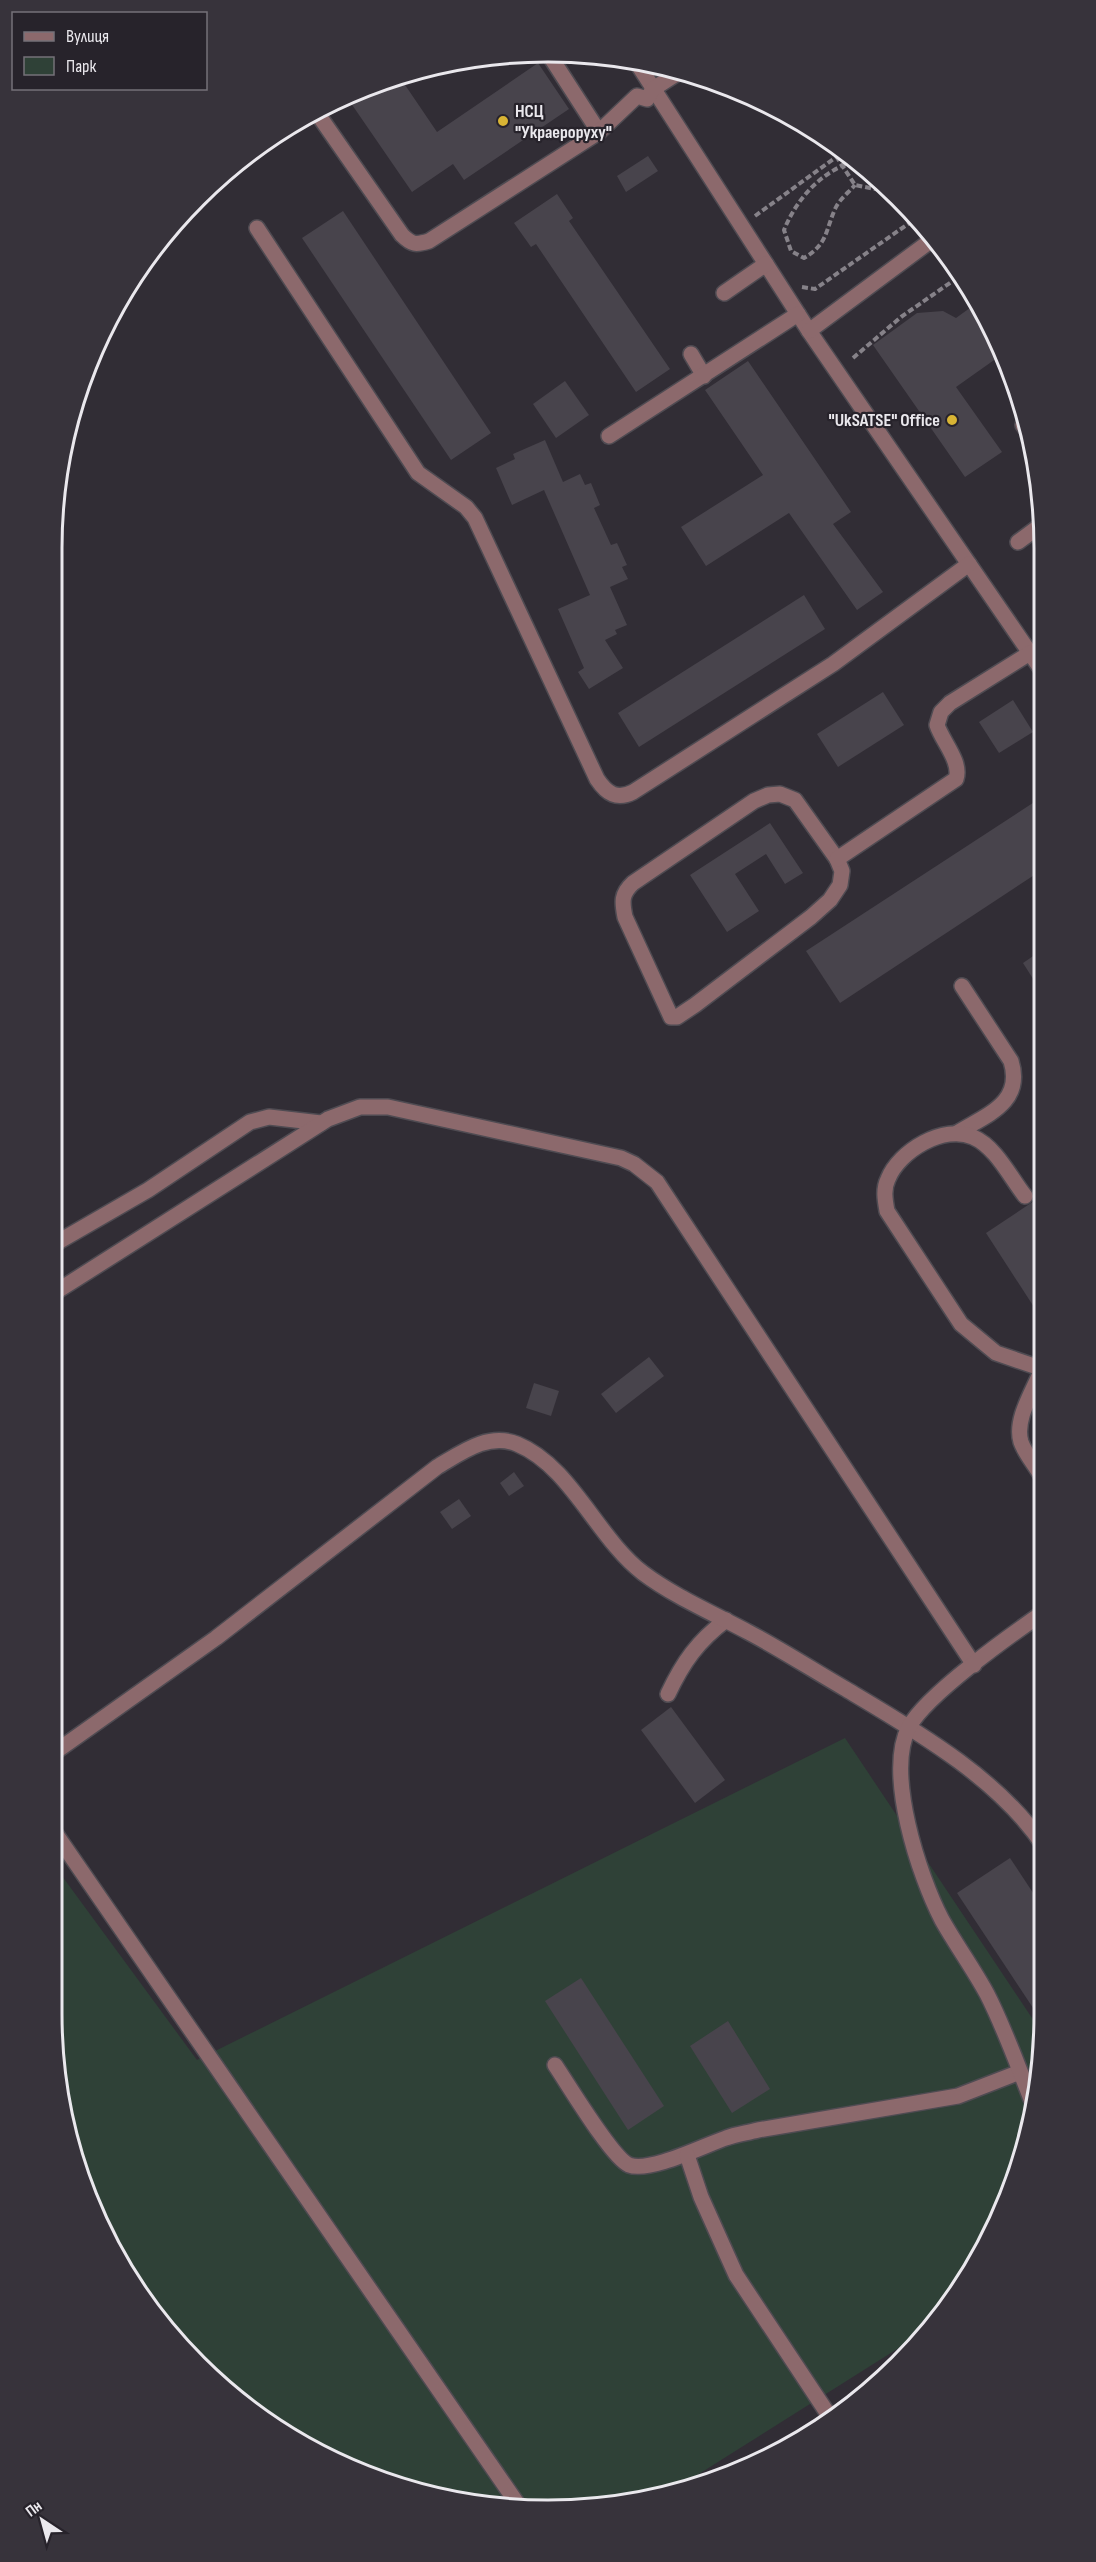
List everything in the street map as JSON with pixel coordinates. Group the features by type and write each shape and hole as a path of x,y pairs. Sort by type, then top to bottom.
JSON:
{"lane":[{"path":"554,62 599,132"},
{"path":"642,71 809,331 1034,659"},
{"path":"321,118 402,235 411,244 418,245 429,241 599,132 637,96 647,99 653,89 671,77"},
{"path":"257,228 418,472 425,480 466,507 475,518 597,779 612,794 623,797 633,792 833,664 969,564"},
{"path":"809,331 927,243"},
{"path":"724,293 766,264"},
{"path":"609,436 798,314"},
{"path":"691,354 704,375"},
{"path":"1018,542 1033,531"},
{"path":"837,859 956,779 959,772 957,765 937,725 941,712 950,703 1030,653"},
{"path":"780,794 795,800 837,859 843,871 840,885 824,906 695,1005 677,1017 671,1017 625,917 622,898 628,888 754,801 768,795 780,794"},
{"path":"962,986 1011,1061 1015,1074 1013,1087 1006,1100 995,1111 957,1133 943,1135 913,1150 898,1162 888,1179 884,1195 887,1211 961,1324 996,1353 1034,1367"},
{"path":"62,1288 321,1123 360,1107 388,1107 621,1158 646,1172 657,1182 974,1665"},
{"path":"62,1240 142,1194 250,1122 269,1117 321,1123"},
{"path":"957,1133 972,1137 987,1146 1025,1196"},
{"path":"1034,1390 1022,1417 1020,1429 1021,1442 1034,1463"},
{"path":"62,1747 216,1638 437,1467 469,1448 501,1440 516,1444 531,1452 562,1479 626,1558 666,1587 909,1727 974,1775 1012,1807 1034,1832"},
{"path":"669,1694 684,1661 695,1647 726,1620"},
{"path":"1028,2091 987,1994 942,1920 915,1852 900,1775 909,1727 922,1710 974,1665 1034,1620"},
{"path":"62,1843 515,2499"},
{"path":"555,2065 623,2161 630,2165 642,2166 687,2154 727,2137 758,2130 958,2096 1020,2072"},
{"path":"687,2154 701,2197 736,2275 827,2412"}],"path":[{"path":"836,156 855,185 877,189"},
{"path":"760,224 754,215 836,156"},
{"path":"846,164 816,182 792,208 784,230 790,250 804,258 819,249 837,206 855,185"},
{"path":"796,279 802,288 815,289 910,222"},
{"path":"853,358 901,317 954,280"},
{"path":"901,317 904,322"}],"green space":[{"path":"845,1738 1034,2021 1030,2078 1025,2109 1009,2170 984,2229 969,2257 953,2284 914,2335 906,2343 691,2479 643,2491 580,2499 516,2499 453,2491 392,2475 362,2463 333,2450 278,2419 227,2380 182,2335 143,2284 112,2229 87,2170 78,2140 66,2078 63,2046 62,1876 197,2060"}],"building":[{"name":"НСЦ \"Украероруху\"","path":"538,63 569,109 464,180 453,164 412,192 351,104 404,83 437,132"},
{"path":"648,156 658,171 626,192 617,176"},
{"path":"557,194 573,218 569,221 670,369 636,392 536,244 531,247 514,223"},
{"path":"343,211 491,433 451,460 302,238"},
{"name":"\"UkSATSE\" Office","path":"970,308 996,359 956,387 1002,452 965,477 873,345 917,313 943,311 956,318"},
{"path":"748,361 851,512 833,524 883,592 857,610 789,513 706,566 681,527 763,475 705,390"},
{"path":"565,381 589,415 556,438 533,404"},
{"path":"545,440 563,482 580,474 585,485 591,483 600,505 594,508 611,545 617,543 627,565 622,567 628,579 610,587 627,625 615,630 617,634 605,640 623,668 589,689 578,672 584,668 558,609 590,595 544,490 512,505 496,468 515,459 513,454"},
{"path":"804,595 825,629 639,747 618,713"},
{"path":"883,692 904,725 838,767 817,734"},
{"path":"1013,700 1033,732 999,753 979,722"},
{"path":"1034,802 1034,875 840,1003 806,951"},
{"path":"770,823 803,873 785,884 766,854 735,874 759,911 727,932 690,875"},
{"path":"1034,955 1034,980 1023,963"},
{"path":"1034,1201 1034,1307 986,1233"},
{"path":"649,1357 664,1376 616,1413 601,1394"},
{"path":"534,1383 559,1391 551,1416 526,1408"},
{"path":"514,1472 524,1486 509,1496 500,1483"},
{"path":"459,1499 471,1516 452,1529 440,1512"},
{"path":"671,1707 725,1780 695,1803 641,1730"},
{"path":"1010,1858 1034,1894 1034,2009 957,1893"},
{"path":"581,1978 664,2106 628,2130 545,2001"},
{"path":"728,2021 770,2089 732,2113 690,2046"}],"place":[{"name":"НСЦ \"Украероруху\"","path":"503,121"},
{"name":"\"UkSATSE\" Office","path":"952,420"}]}
